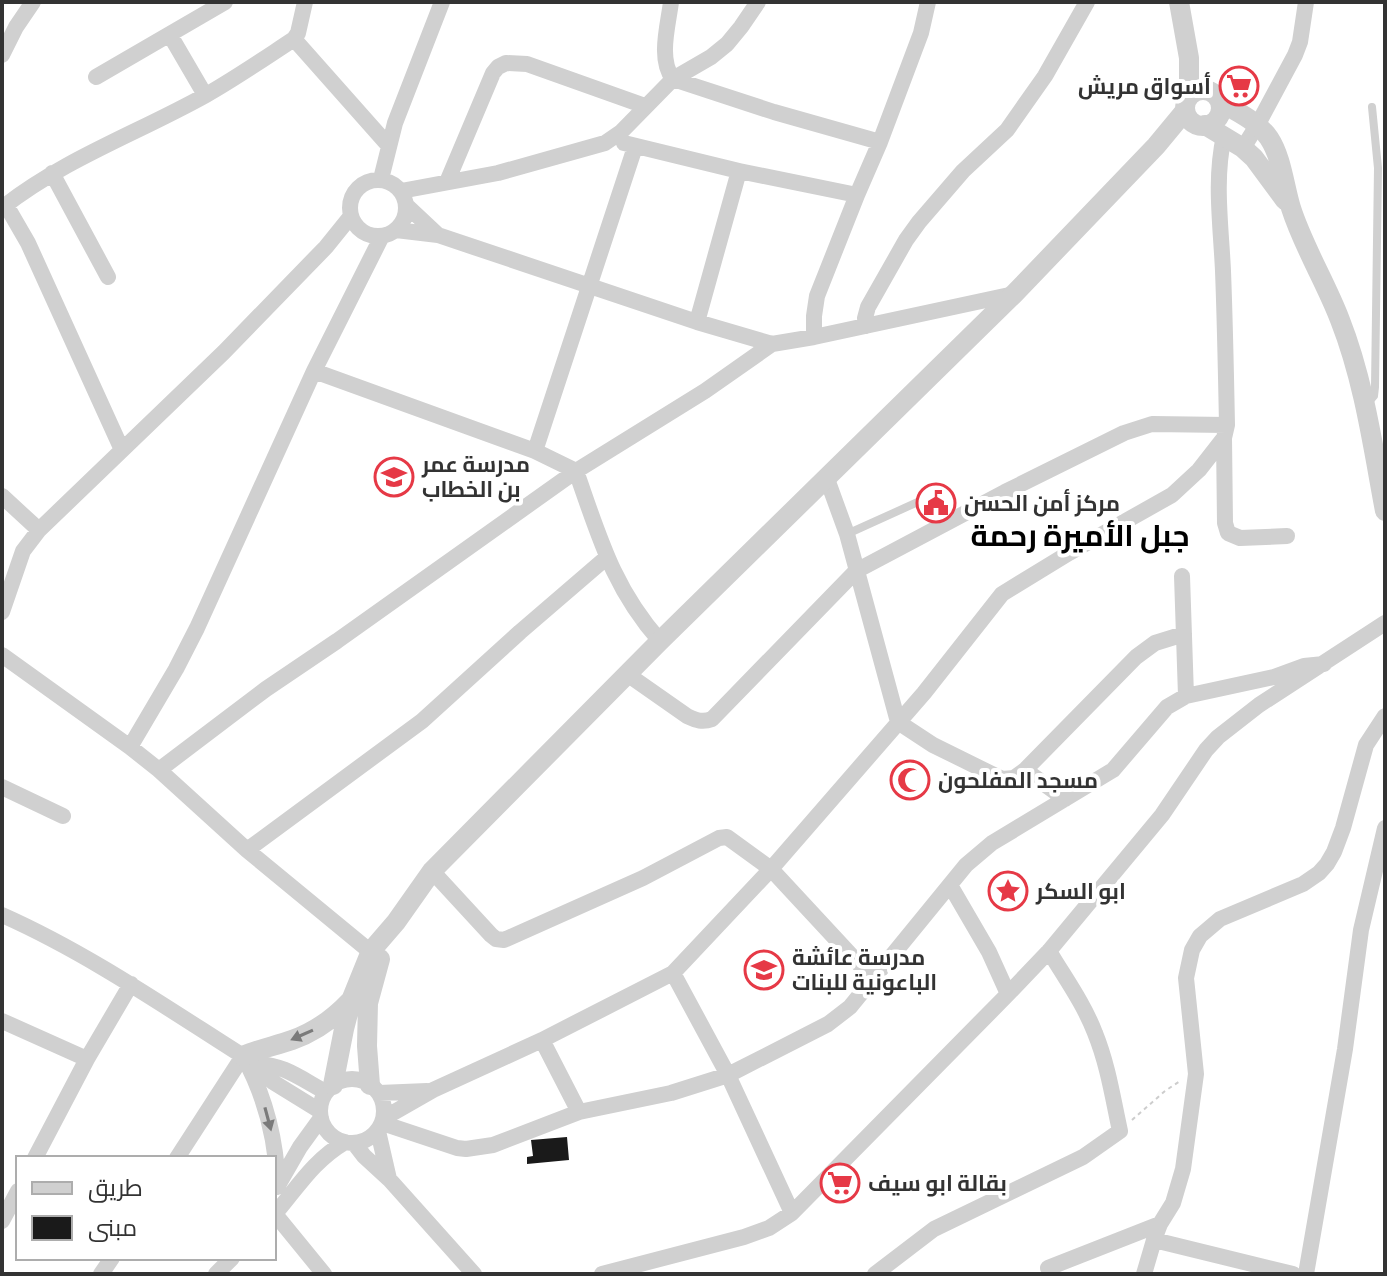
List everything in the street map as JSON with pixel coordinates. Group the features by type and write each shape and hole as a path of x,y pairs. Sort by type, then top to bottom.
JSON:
{"street":[{"path":"2,55 33,2"},
{"path":"96,77 225,2"},
{"path":"122,450 28,243 4,206 52,173 205,95 294,39 305,2"},
{"path":"381,179 388,145 442,2"},
{"path":"671,2 665,57 673,79 880,142"},
{"path":"404,198 447,182 498,173 614,139 673,79 727,44 758,2"},
{"path":"814,337 817,296 880,142 921,33 928,2"},
{"path":"866,326 868,307 906,240 963,171 1007,130 1045,76 1087,2"},
{"path":"1179,2 1200,108 1224,136 1243,148 1260,165 1291,209"},
{"path":"1243,148 1295,55 1306,2"},
{"path":"170,35 205,95"},
{"path":"294,39 388,145"},
{"path":"447,182 493,73 506,63 527,64 645,106"},
{"path":"1200,108 1258,124 1272,142 1291,209 1340,319 1352,354 1385,511"},
{"path":"474,1274 389,1179 350,1142 329,1133 321,1114 352,998 375,955 432,871 660,641 1014,294 1156,146 1200,108"},
{"path":"1224,136 1218,175 1226,432 1225,523 1228,533 1240,538 1287,536"},
{"path":"614,139 635,147 739,171 857,195"},
{"path":"535,451 635,147"},
{"path":"697,322 739,171"},
{"path":"52,173 108,277"},
{"path":"438,235 392,183 381,179 370,180 353,194 350,205 354,224 371,235 438,235 772,344"},
{"path":"130,747 197,628 314,371 389,233 404,219 404,198"},
{"path":"2,612 23,551 39,530 224,352 326,247 351,216"},
{"path":"326,247 361,230"},
{"path":"159,770 266,689 576,471 705,391 772,344 1014,294"},
{"path":"314,371 535,451 576,471 606,558 635,611 660,641"},
{"path":"627,674 687,716 706,722 856,571 1124,433 1152,424 1226,432"},
{"path":"276,1213 316,1162 330,1151 350,1142 363,1141 381,1124 433,1090 542,1040 673,973 771,869 924,693 1002,594 1172,495 1199,470 1226,432"},
{"path":"827,479 847,534 898,722 933,745 997,777 1011,779 1025,770 1136,657 1155,643 1184,634"},
{"path":"2,496 39,530"},
{"path":"247,850 422,721 606,558"},
{"path":"1182,576 1186,696"},
{"path":"604,1274 744,1237 769,1228 792,1213 1049,951 1162,815 1218,737 1259,705 1385,623"},
{"path":"2,655 159,770 247,850 375,955"},
{"path":"381,1124 466,1149 513,1139 579,1112 671,1093 728,1075 828,1024 850,1007 966,865 992,843 1113,770 1167,707 1186,696 1274,677 1304,666 1324,664"},
{"path":"1144,1274 1157,1232 1181,1183 1196,1074 1186,978 1192,950 1200,936 1220,919 1303,884 1327,864 1343,828 1366,745 1385,716"},
{"path":"1025,770 1065,799"},
{"path":"2,787 63,816"},
{"path":"1306,1274 1340,1080 1361,930 1385,828"},
{"path":"432,871 499,940 643,878 723,837 731,838 771,869 873,979"},
{"path":"950,885 989,952 1008,994"},
{"path":"2,915 58,942 131,984 250,1061 266,1077 321,1114"},
{"path":"875,1274 934,1229 1072,1163 1120,1131 1096,1034 1049,951"},
{"path":"375,955 368,1003 367,1046 375,1089 384,1109 381,1124 389,1179"},
{"path":"673,973 728,1075 792,1213"},
{"path":"36,1156 131,984"},
{"path":"179,1156 262,1048 307,1034 339,1012 352,998"},
{"path":"2,1021 87,1059"},
{"path":"542,1040 579,1112"},
{"path":"250,1061 271,1065 330,1089 352,1079 362,1080 375,1089 433,1090"},
{"path":"250,1061 269,1119 275,1156"},
{"path":"276,1190 321,1114"},
{"path":"2,1221 16,1195"},
{"path":"276,1215 324,1274"},
{"path":"1048,1268 1157,1232 1293,1274"}],"lane":[{"path":"1365,407 1374,396 1375,387 1382,168 1372,107"},
{"path":"847,534 920,501"}],"path":[{"path":"1120,1131 1176,1082 1196,1074"}],"building":[{"path":"567,1137 569,1160 527,1164 527,1157 533,1156 531,1140"}],"place":[{"name":"أسواق مريش","path":"1239,86"},
{"name":"مدرسة عمر بن الخطاب","path":"394,477"},
{"name":"مركز أمن الحسن","path":"936,503"},
{"name":"مسجد المفلحون","path":"910,780"},
{"name":"ابو السكر","path":"1008,891"},
{"name":"مدرسة عائشة الباعونية للبنات","path":"764,970"},
{"name":"بقالة ابو سيف","path":"840,1183"}],"district":[{"name":"جبل الأميرة رحمة","path":"1080,536"}]}
